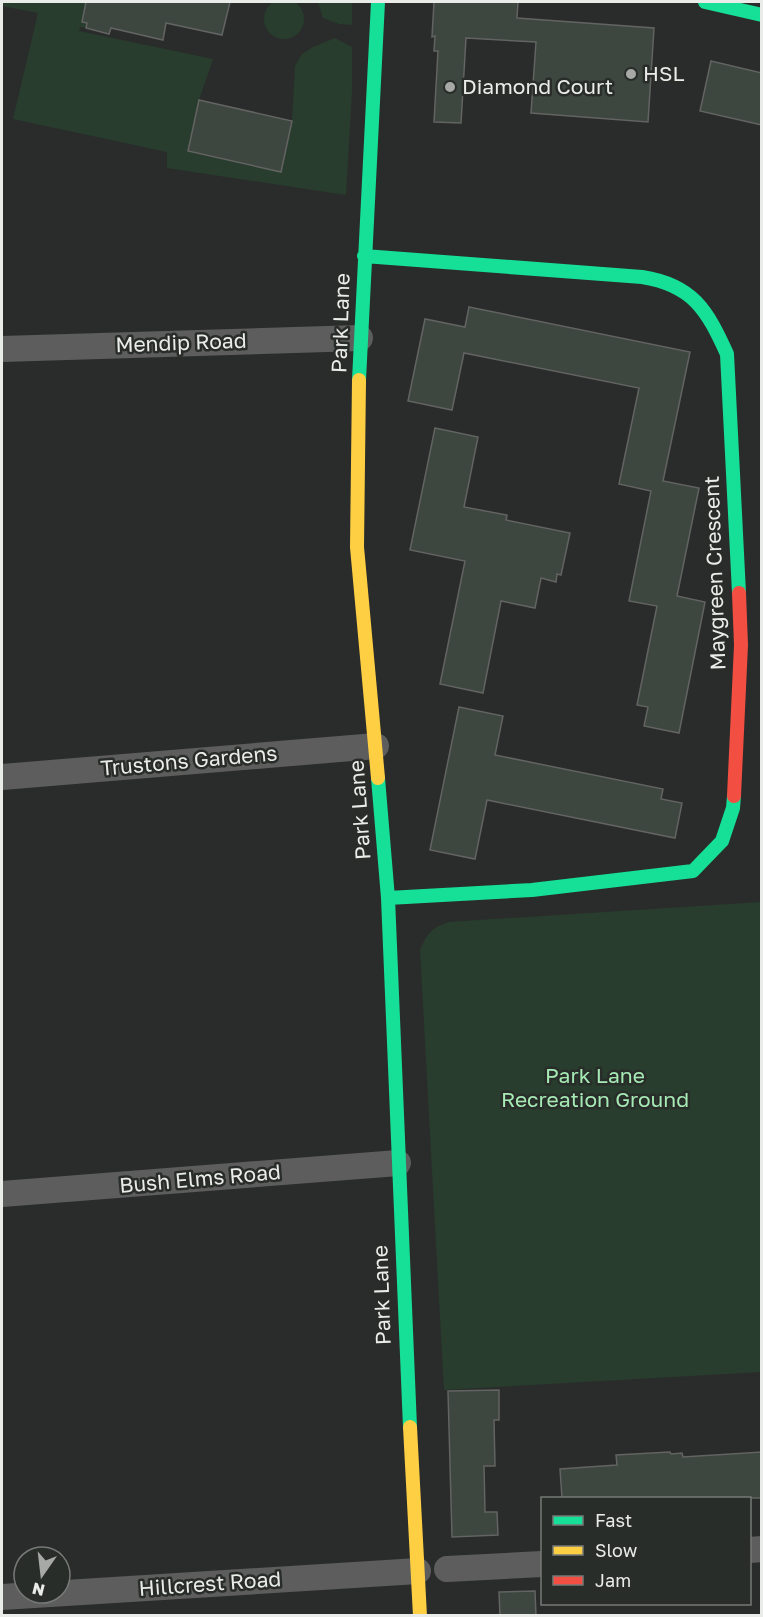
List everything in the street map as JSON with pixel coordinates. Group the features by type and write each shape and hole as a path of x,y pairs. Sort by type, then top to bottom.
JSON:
{"street":[{"name":"Park Lane","path":"378,2 360,338 357,547 388,898 398,1163 420,1616"},
{"path":"705,2 762,15"},
{"name":"Maygreen Crescent","path":"364,256 486,264 650,279 677,286 688,295 711,321 727,354 741,645 733,808 722,841 693,871 532,890 388,898"},
{"name":"Mendip Road","path":"2,349 360,338"},
{"name":"Trustons Gardens","path":"2,777 376,746"},
{"name":"Bush Elms Road","path":"2,1194 398,1163"},
{"path":"447,1569 541,1564"},
{"name":"Hillcrest Road","path":"2,1597 418,1571"}],"green space":[{"path":"284,-1 298,5 304,19 298,33 284,39 270,33 264,19 270,5"},
{"path":"2,2 86,2 82,21 87,23 86,28 80,27 79,31 213,59 199,100 188,151 280,172 292,121 295,66 302,54 335,38 352,47 346,195 167,168 167,152 13,119 38,13 2,6"},
{"path":"318,2 352,2 352,25 339,24 323,18"},
{"name":"Park Lane Recreation Ground","path":"761,902 761,1372 444,1390 420,950 428,935 438,926 449,922"}],"building":[{"path":"86,2 230,2 222,35 166,23 163,40 111,28 109,34 86,28 87,23 82,22"},
{"path":"434,2 518,2 517,18 654,28 648,122 531,113 536,42 466,38 461,123 434,122 438,51 434,51 435,36 432,37"},
{"path":"711,61 762,73 762,125 700,111"},
{"path":"199,100 292,121 281,172 188,151"},
{"path":"469,307 690,352 663,481 699,488 677,596 705,602 679,733 644,726 648,707 637,705 657,606 629,601 651,491 619,484 639,388 464,353 452,410 408,401 425,319 465,327"},
{"path":"435,428 478,437 464,507 507,515 506,520 570,533 561,575 557,574 556,582 541,578 535,608 501,601 483,693 440,684 465,561 410,550"},
{"path":"459,707 503,716 495,755 663,789 661,799 682,803 675,838 487,800 475,859 430,850"},
{"path":"499,1390 499,1420 494,1420 495,1466 484,1466 485,1512 497,1512 498,1535 452,1537 448,1391"},
{"path":"670,1452 671,1454 682,1453 683,1457 762,1452 762,1498 562,1497 560,1469 617,1465 616,1455"},
{"path":"535,1591 536,1616 500,1616 499,1592"}],"traffic: fast":[{"path":"359,380 378,2"},
{"path":"705,2 762,15"},
{"path":"364,256 642,277 674,286 686,293 705,312 727,354 739,593"},
{"path":"378,778 388,898 410,1427"},
{"path":"388,898 532,890 693,871 722,841 733,808 734,796"}],"traffic: slow":[{"path":"359,380 357,547 378,778"},
{"path":"410,1427 420,1616"}],"traffic: jam":[{"path":"734,796 741,645 739,593"}],"place":[{"name":"HSL","path":"631,74"},
{"name":"Diamond Court","path":"450,87"}]}
